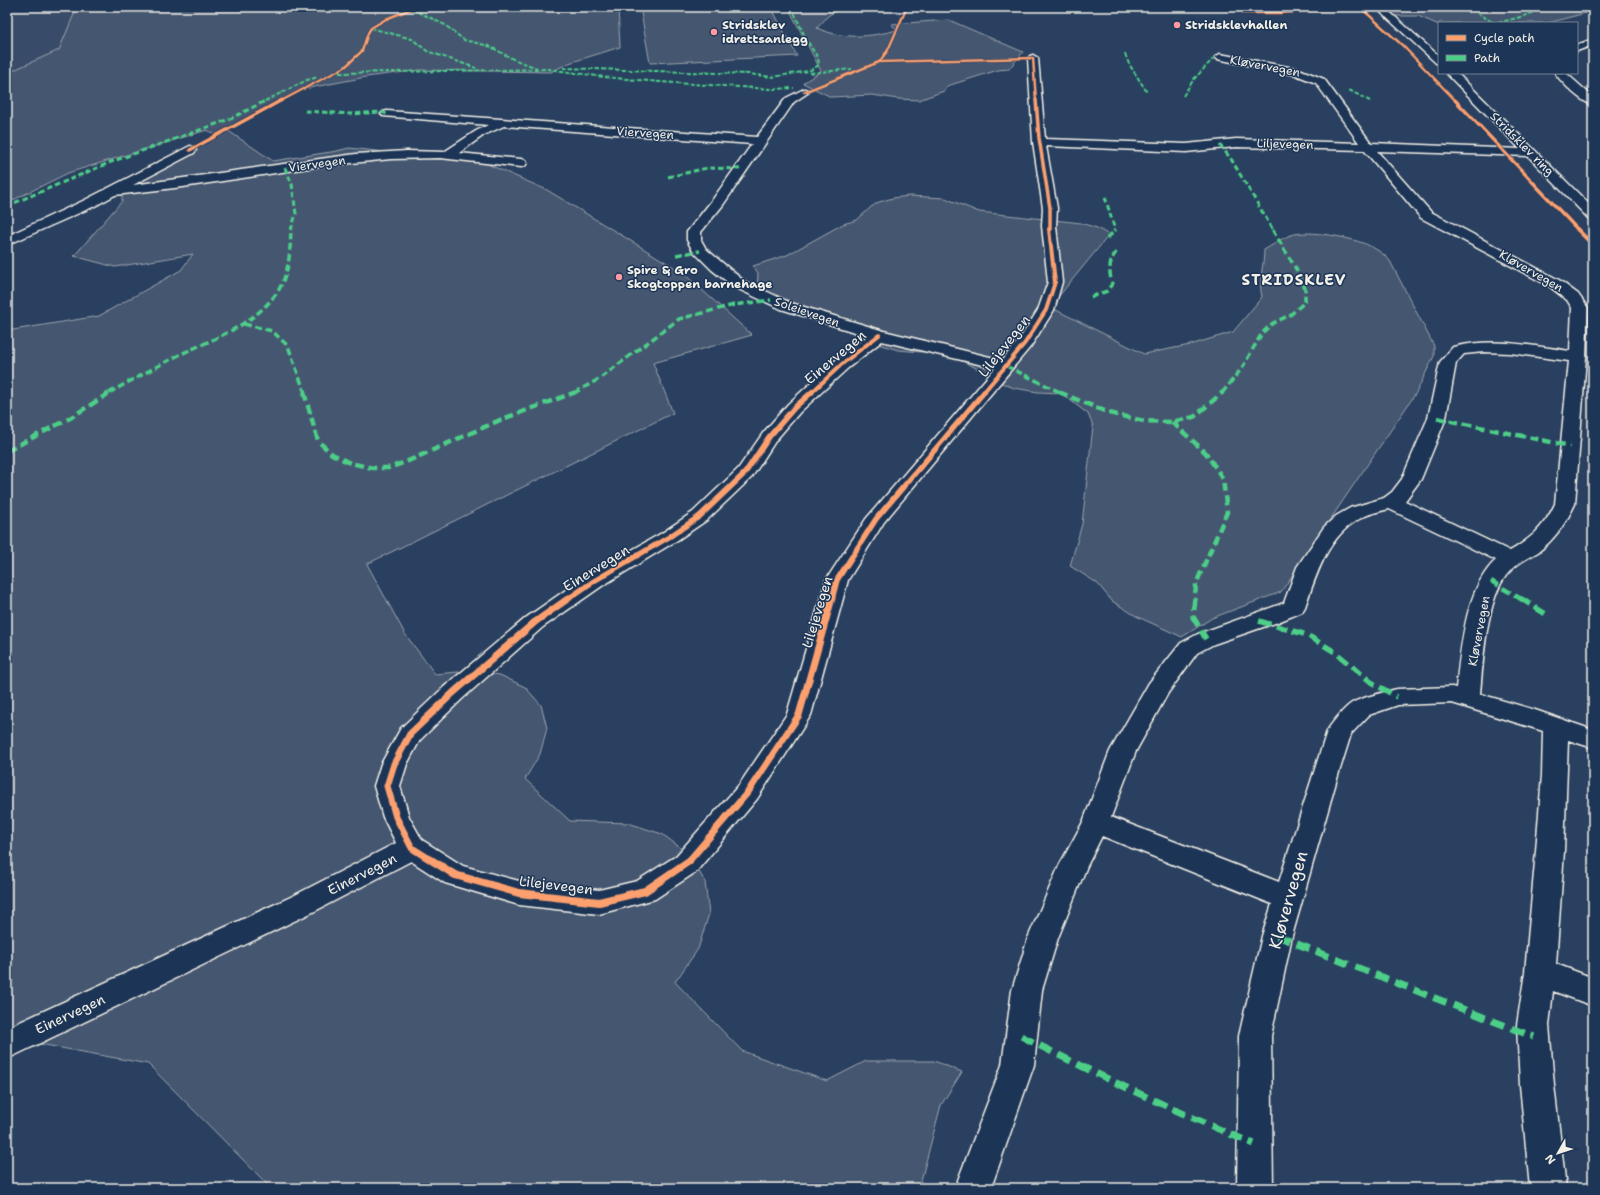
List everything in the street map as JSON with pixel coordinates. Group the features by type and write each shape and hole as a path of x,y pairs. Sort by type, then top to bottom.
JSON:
{"street":[{"path":"1379,7 1438,60"},
{"path":"1578,48 1593,42"},
{"name":"Kløvervegen","path":"1220,57 1299,72 1320,81 1368,147 1426,215 1547,279 1573,297 1580,308 1578,357 1565,504 1554,526 1536,544 1510,559 1501,567 1487,588 1480,614 1467,699"},
{"name":"Lilejevegen","path":"412,848 455,875 519,894 599,902 645,891 686,864 748,792 799,715 837,580 872,526 1025,343 1046,310 1055,282 1049,226 1050,208 1039,142 1033,58"},
{"name":"Stridsklev ring","path":"1452,74 1593,215"},
{"path":"1561,74 1575,88 1593,102"},
{"name":"Soleievegen","path":"804,92 790,100 718,202 694,232 694,240 700,251 717,268 739,284 786,306 879,335 1006,366"},
{"name":"Viervegen","path":"387,114 760,141"},
{"path":"446,156 480,133 501,123"},
{"name":"Liljevegen","path":"1039,142 1186,148 1252,143 1531,153"},
{"name":"Viervegen","path":"7,241 114,191 190,150"},
{"name":"Viervegen","path":"114,191 176,185 355,158 393,155 446,156 521,163"},
{"name":"Einervegen","path":"7,1044 305,903 412,848 396,817 387,786 394,764 410,734 453,693 535,622 594,581 669,537 700,516 746,473 769,437 794,408 842,364 879,335"},
{"path":"973,1188 1018,1065 1027,990 1043,938 1073,866 1096,822 1123,751 1158,689 1189,648 1206,639 1270,617 1294,606 1308,567 1331,532 1343,520 1358,512 1391,502 1399,496 1411,479 1437,418 1448,362 1459,350 1484,347 1510,348 1578,357"},
{"path":"1391,502 1510,559"},
{"name":"Kløvervegen","path":"1255,1188 1255,1036 1277,936 1323,782 1340,732 1360,709 1397,697 1452,695 1556,726 1593,739"},
{"path":"1548,1188 1537,1085 1533,1025 1540,972 1555,775 1556,726"},
{"path":"1096,822 1289,898"},
{"path":"1540,972 1593,992"}],"shaded area":[{"path":"77,7 59,50 7,73 7,8"},
{"path":"77,7 618,7 620,47 569,63 551,72 420,70 366,77 304,89 227,130 273,161 349,148 485,163 547,190 682,272 752,335 653,363 673,413 367,564 405,634 435,674 469,671 500,675 525,687 541,705 547,728 540,754 525,779 570,821 628,823 662,834 689,854 705,882 709,914 698,949 675,982 742,1051 827,1081 866,1061 934,1061 962,1072 941,1105 919,1188 271,1188 148,1064 7,1038 7,331 99,316 181,270 193,254 115,267 74,256 122,201 122,192 216,135 207,130 68,173 7,203 7,73 59,50"},
{"name":"Stridsklev idrettsanlegg","path":"640,7 771,7 797,56 650,63"},
{"path":"788,7 900,7 897,10 842,8 829,15 817,28 827,32 847,36 867,36 897,30 891,24 949,20 1023,52 1009,69 998,70 947,86 944,91 919,100 898,99 872,95 831,97 803,83 821,71"},
{"path":"1387,7 1593,7 1593,11 1552,22 1438,22 1438,25 1418,16 1394,16"},
{"path":"909,196 945,198 979,212 1081,223 1097,228 1109,235 1050,307 1144,354 1190,345 1233,332 1262,297 1261,279 1264,250 1284,238 1299,233 1308,233 1342,237 1363,243 1376,249 1390,261 1434,346 1434,356 1416,393 1281,592 1212,618 1182,637 1136,616 1112,601 1097,583 1070,566 1082,524 1093,426 1088,414 1061,393 1038,392 1014,388 994,380 980,370 942,351 921,352 898,350 878,344 860,334 812,314 782,310 757,291 758,273 753,266 787,255 843,224 857,220 879,202"}],"marked path":[{"path":"563,68 749,74 772,77 809,71 819,65 818,58 806,39 794,12 794,9 799,7"},
{"path":"1474,7 1477,13 1492,22"},
{"path":"1502,22 1524,16 1547,7"},
{"path":"412,9 445,25 464,40 489,46 513,59 537,68"},
{"path":"371,28 412,39 427,51 476,68"},
{"path":"1125,54 1129,64 1147,92"},
{"path":"1183,96 1194,79 1214,58"},
{"path":"339,73 548,69 576,74 632,80 772,89 794,88"},
{"path":"810,73 852,69"},
{"path":"7,206 111,162 230,119 307,80 318,77"},
{"path":"1349,90 1370,101"},
{"path":"305,111 351,114 381,112 387,114"},
{"path":"1006,366 1044,385 1109,413 1144,421 1172,422 1194,417 1219,396 1242,368 1262,333 1273,323 1290,315 1305,302 1305,288 1295,267 1231,159 1220,145"},
{"path":"7,451 70,418 110,392 178,356 244,324 263,308 278,290 289,264 291,226 296,214 292,184 285,168"},
{"path":"668,177 707,168 740,169"},
{"path":"1105,197 1115,231 1107,238"},
{"path":"676,255 700,251"},
{"path":"1091,297 1107,291 1112,284 1109,266 1111,259 1117,251"},
{"path":"244,324 272,331 288,346 308,402 318,441 332,454 350,463 373,468 388,468 406,462 500,420 573,393 599,379 679,319 734,305 771,300"},
{"path":"1437,418 1570,446"},
{"path":"1172,422 1206,453 1223,479 1227,512 1196,584 1193,617 1206,639"},
{"path":"1491,581 1549,616"},
{"path":"1259,621 1307,635 1335,652 1371,682 1397,697"},
{"path":"1277,936 1534,1037"},
{"path":"1021,1036 1103,1078 1186,1116 1254,1144"}],"cycle path":[{"path":"190,150 345,67 356,59 362,51 371,28 386,19 416,7"},
{"path":"804,92 879,62 888,50 907,7"},
{"path":"1360,7 1402,45 1593,245"},
{"path":"1243,13 1280,13 1360,7"},
{"path":"879,62 1033,58 1039,138 1050,208 1049,226 1055,282 1046,310 1025,343 876,519 837,580 799,715 748,792 686,864 645,891 599,902 519,893 455,875 412,848 396,817 387,786 394,764 410,734 453,693 535,622 594,581 669,537 700,516 745,473 769,437 794,408 842,364 879,335"}],"place":[{"name":"Stridsklevhallen","path":"1177,25"},
{"name":"Stridsklev idrettsanlegg","path":"714,32"},
{"name":"Spire & Gro Skogtoppen barnehage","path":"619,277"}],"district":[{"name":"STRIDSKLEV","path":"1294,280"}]}
